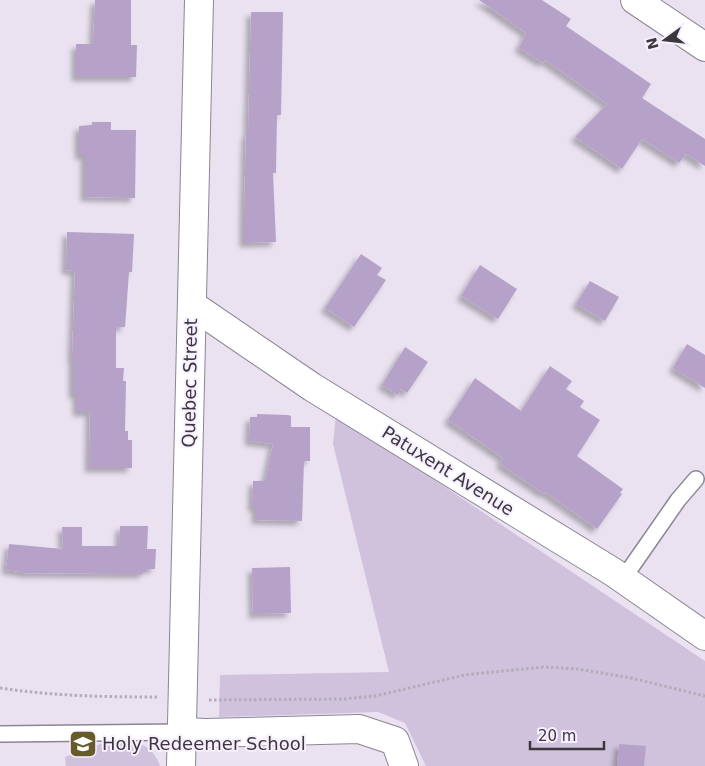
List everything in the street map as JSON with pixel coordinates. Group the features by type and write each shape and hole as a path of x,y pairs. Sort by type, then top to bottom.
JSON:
{"street":[{"name":"Quebec Street","path":"182,766 199,0"},
{"path":"635,0 705,47"},
{"name":"Patuxent Avenue","path":"192,305 312,387 623,579 705,636"},
{"path":"182,732 359,729 394,741 404,766"}],"lane":[{"path":"623,579 678,500 696,479"},
{"path":"0,734 182,732"}],"path":[{"path":"0,688 31,693 81,697 345,700 375,696 465,676 544,667 578,669 640,680 705,696"}],"shaded area":[{"path":"336,414 705,661 705,766 426,766 405,723 378,712 219,717 220,675 389,672 333,444"},
{"path":"114,739 116,743 137,743 143,745 153,752 160,766 66,766 65,757"}],"building":[{"path":"95,0 131,0 131,45 137,45 136,77 76,77 76,44 93,44"},
{"path":"479,0 542,0 571,19 566,26 651,84 642,98 705,139 705,166 686,154 679,163 642,139 622,169 575,137 607,104 545,60 543,63 519,48 526,33"},
{"path":"251,12 283,12 281,115 277,115 276,173 273,173 276,242 244,243"},
{"path":"92,122 111,122 111,130 136,130 135,198 85,197 85,155 79,155 79,126 92,125"},
{"path":"67,232 134,234 132,272 129,272 125,327 116,327 116,368 124,368 123,381 126,381 125,431 128,431 128,440 132,440 132,468 89,468 90,412 77,412 77,394 73,394 72,358 75,271 66,270"},
{"path":"361,254 382,268 377,275 386,280 354,327 325,308"},
{"path":"480,265 517,289 498,319 461,296"},
{"path":"590,281 619,297 605,321 576,304"},
{"path":"687,344 705,355 705,388 673,368"},
{"path":"405,347 428,362 407,393 401,389 398,395 382,385"},
{"path":"550,366 572,381 566,389 584,401 580,407 600,420 577,456 623,489 620,493 622,494 597,529 545,492 544,494 500,464 503,458 448,420 475,378 521,411"},
{"path":"257,414 288,415 291,416 291,427 310,427 310,461 304,461 302,521 256,520 256,507 252,507 253,481 265,481 273,444 249,441 250,417 257,417"},
{"path":"120,526 148,526 147,549 156,549 155,569 146,569 146,572 143,572 143,574 22,573 6,570 9,544 63,549 62,527 82,527 82,546 119,546"},
{"path":"290,567 291,613 253,614 252,568"},
{"path":"619,744 646,746 644,766 617,766"}],"place":[{"name":"Holy Redeemer School","path":"83,744"}]}
